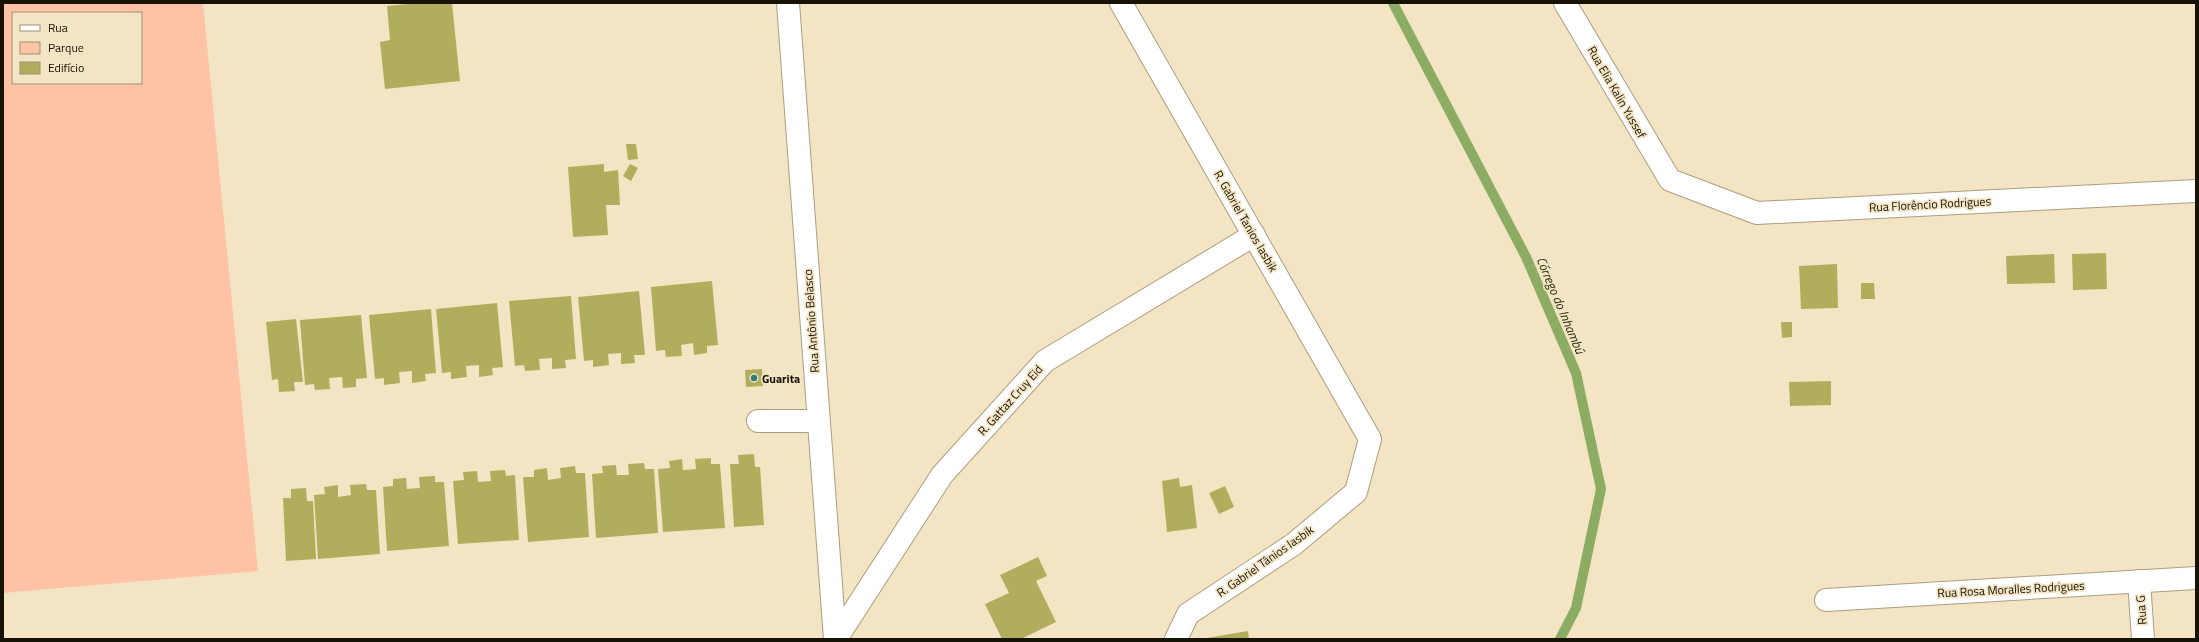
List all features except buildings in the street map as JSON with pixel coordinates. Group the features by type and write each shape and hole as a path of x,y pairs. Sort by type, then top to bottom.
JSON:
{"street":[{"name":"Rua Antônio Belasco","path":"788,3 818,420 836,639"},
{"name":"R. Gabriel Tanios Iasbik","path":"1121,3 1370,439"},
{"name":"Rua Elia Kalin Yussef","path":"1565,3 1670,180"},
{"name":"Rua Florêncio Rodrigues","path":"1670,180 1757,212 2196,191"},
{"name":"R. Gattaz Cruy Eid","path":"836,639 942,475 1045,361 1254,235"},
{"path":"758,421 818,420"},
{"name":"R. Gabriel Tânios Iasbik","path":"1176,639 1188,614 1294,544 1356,492 1370,439"},
{"name":"Rua Rosa Moralles Rodrigues","path":"1826,600 2196,578"},
{"name":"Rua G","path":"2139,581 2143,639"}],"green space":[{"path":"3,3 203,3 258,571 3,593"}],"waterway":[{"name":"Córrego do Inhambú","path":"1393,3 1526,257 1576,373 1601,489 1576,608 1560,639"}],"place":[{"name":"Guarita","path":"754,378"}]}
